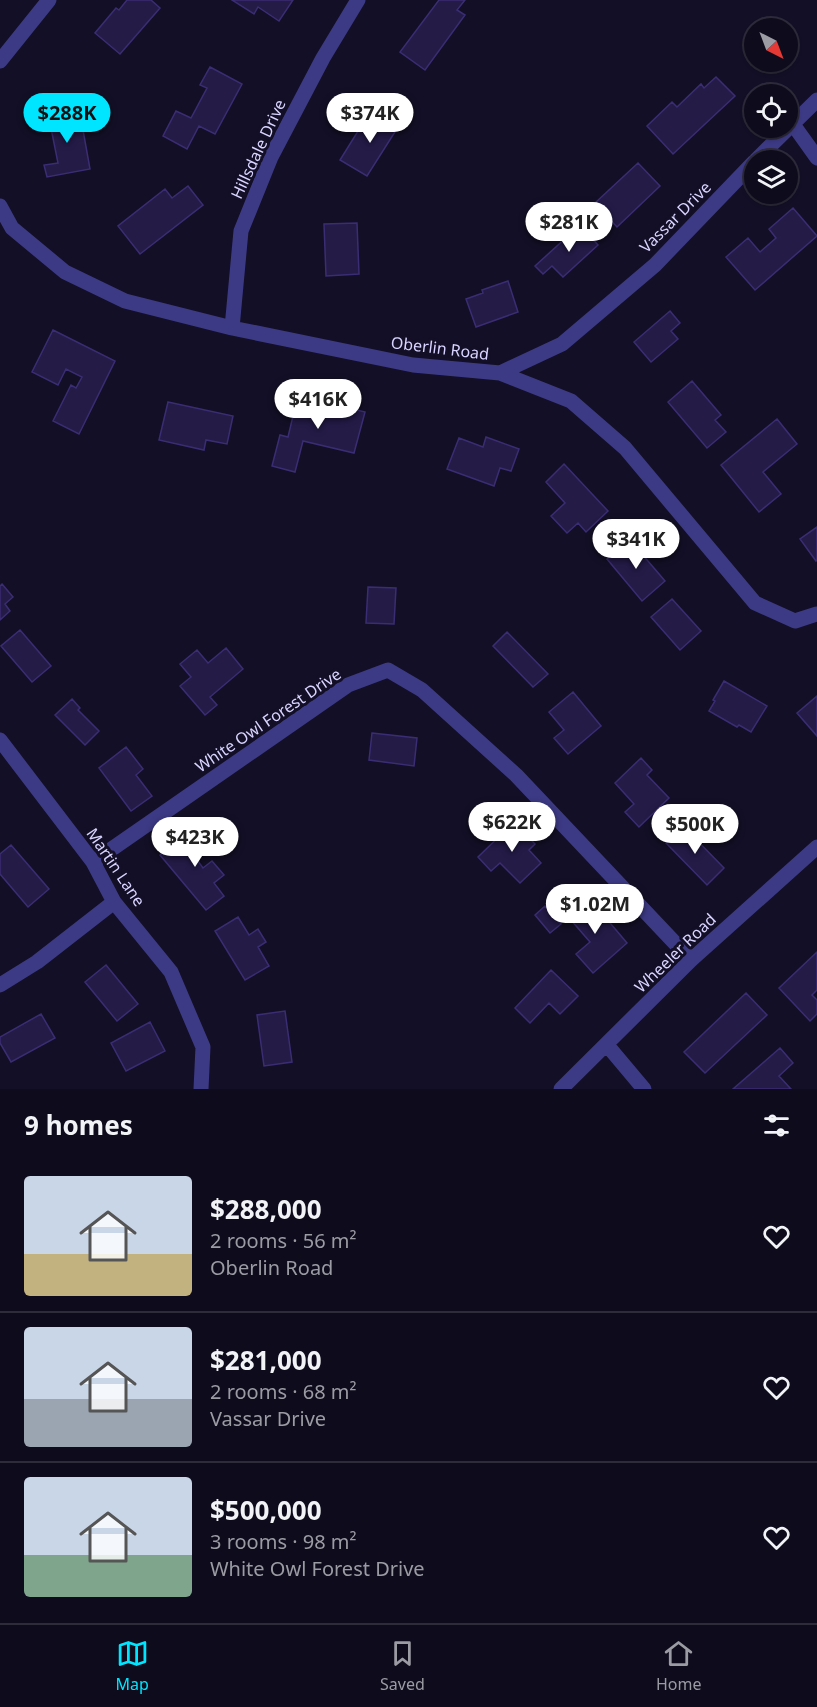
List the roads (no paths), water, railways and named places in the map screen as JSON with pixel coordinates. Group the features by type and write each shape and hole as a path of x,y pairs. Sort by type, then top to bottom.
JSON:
{"street":[{"path":"0,61 49,0"},
{"name":"Hillsdale Drive","path":"232,328 241,231 271,157 323,58 358,0"},
{"name":"Vassar Drive","path":"798,117 817,100"},
{"path":"798,131 817,158"},
{"name":"Vassar Drive","path":"766,150 777,138"},
{"name":"Vassar Drive","path":"500,372 562,344 655,265 744,172"},
{"name":"Oberlin Road","path":"0,207 12,228 65,272 125,302 232,328 413,365 500,372 571,401 625,448 755,603 795,621 817,614"},
{"name":"White Owl Forest Drive","path":"93,861 348,685 388,670 422,690 516,775 692,960"},
{"name":"Martin Lane","path":"0,740 93,861 114,902 171,972 203,1047 201,1089"},
{"name":"Wheeler Road","path":"561,1089 692,960 817,847"},
{"path":"0,985 37,962 114,902"},
{"path":"607,1045 644,1089"}]}
